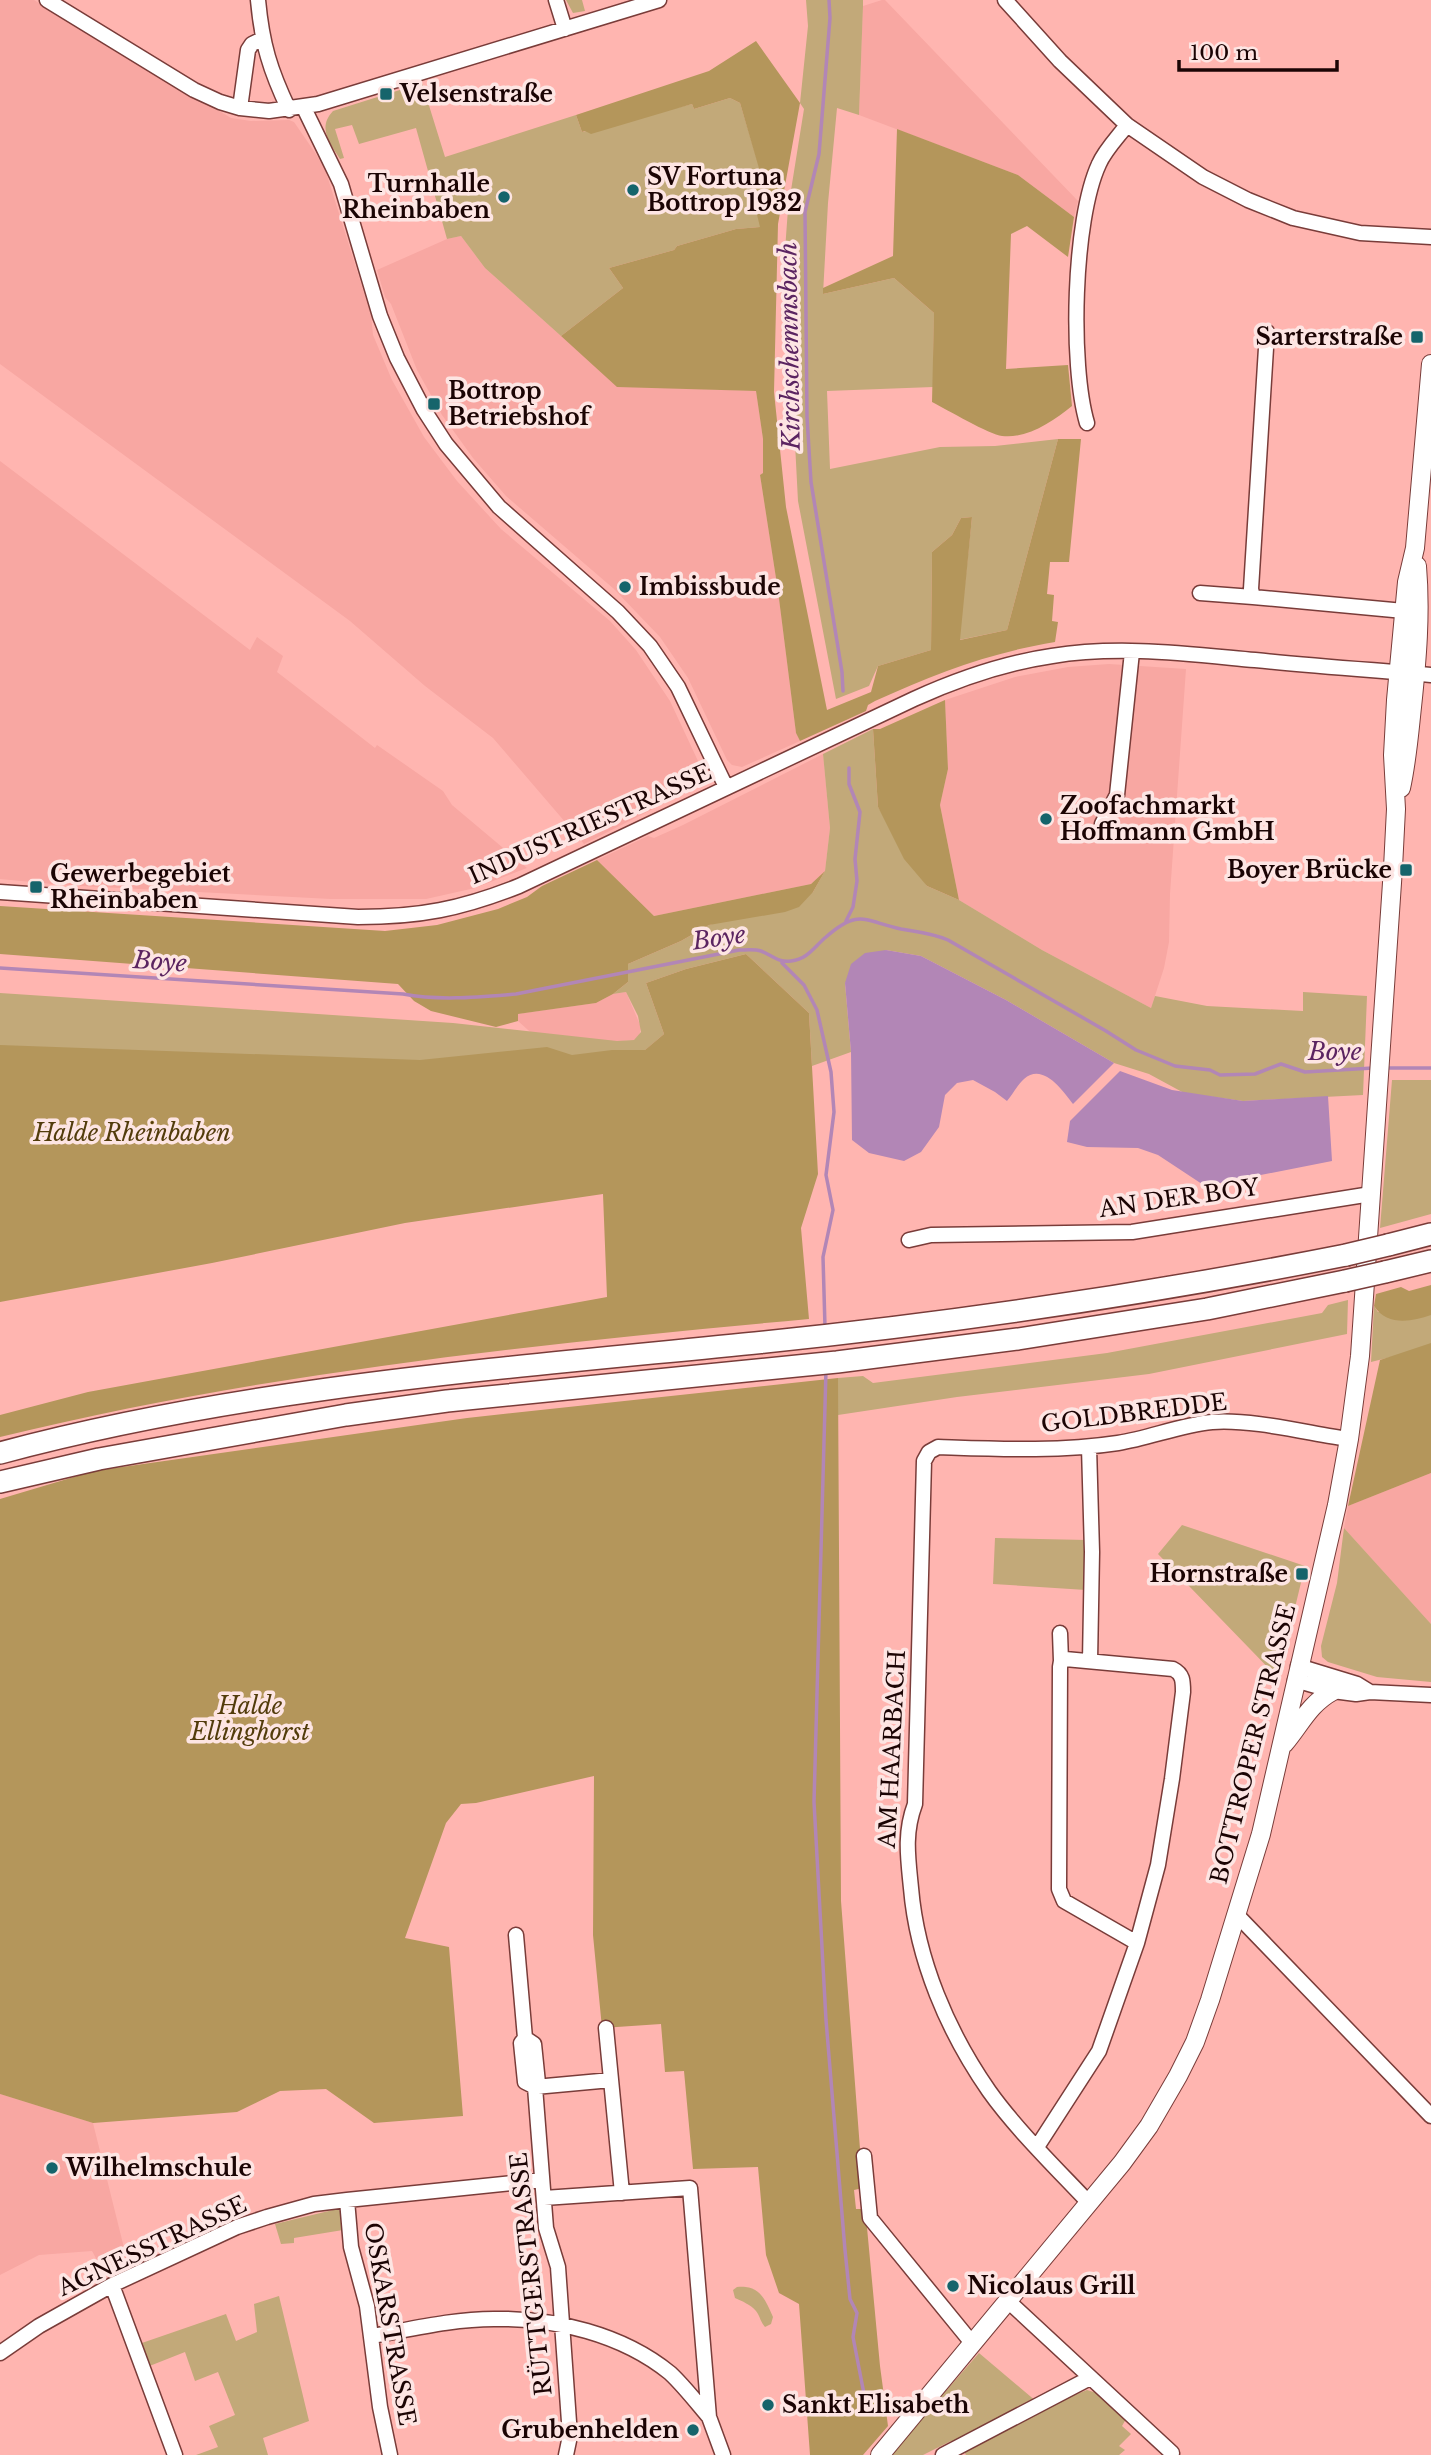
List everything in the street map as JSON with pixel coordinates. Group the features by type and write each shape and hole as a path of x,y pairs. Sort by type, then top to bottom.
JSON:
{"highway":[{"path":"0,1453 176,1414 337,1388 526,1365 767,1342 1070,1304 1202,1283 1346,1255 1431,1234"},
{"path":"0,1482 123,1454 346,1415 447,1401 836,1362 1104,1327 1345,1281 1431,1261"}],"main road":[{"path":"1415,674 1404,611 1407,582 1425,493 1431,364"},
{"path":"1415,548 1420,597 1415,674"},
{"name":"BOTTROPER STRASSE","path":"880,2455 1131,2152 1178,2076 1195,2042 1210,2000 1261,1834 1337,1505 1349,1439 1361,1339 1396,809 1408,757 1415,674"},
{"path":"1281,1747 1298,1728 1312,1705 1333,1690"}],"street":[{"path":"47,0 194,90 240,108 269,111 304,108 659,0"},
{"path":"258,0 262,39 274,79 289,110"},
{"path":"556,0 565,29"},
{"path":"1005,0 1059,61 1127,125 1203,177 1248,200 1293,218 1360,233 1431,237"},
{"path":"240,108 248,50 252,44 262,39"},
{"path":"304,108 341,184 380,316 397,358 424,410 446,444 499,507 618,612 650,646 678,687 726,788"},
{"path":"1087,424 1081,398 1076,305 1085,216 1099,163 1127,125"},
{"path":"1253,597 1251,589 1267,332"},
{"path":"1200,593 1404,611"},
{"path":"1102,824 1117,795 1132,652"},
{"name":"INDUSTRIESTRASSE","path":"0,892 358,917 407,916 467,905 542,875 914,699 965,678 1012,664 1053,656 1132,652 1186,654 1415,674"},
{"name":"AN DER BOY","path":"909,1240 932,1235 1132,1232 1371,1194"},
{"name":"GOLDBREDDE","path":"927,1454 938,1447 1045,1450 1089,1447 1210,1422 1235,1422 1349,1439"},
{"path":"1089,1447 1092,1552 1090,1661"},
{"name":"AM HAARBACH","path":"927,1454 923,1465 915,1804 908,1822 906,1841 913,1910 933,1983 964,2050 990,2092 1089,2203"},
{"path":"1060,1633 1059,1889 1064,1901 1138,1944"},
{"path":"1037,2147 1100,2051 1138,1944 1158,1865 1172,1779 1183,1680 1173,1669 1061,1661"},
{"path":"1297,1673 1333,1690 1356,1694 1370,1692 1431,1695"},
{"path":"1297,1673 1357,1684 1370,1692"},
{"name":"BOTTROPER STRASSE","path":"1236,1914 1431,2116"},
{"name":"RÜTTGERSTRASSE","path":"516,1935 526,2082 535,2087 546,2228 558,2267 570,2436 566,2455"},
{"path":"606,2028 622,2193"},
{"path":"535,2087 611,2080"},
{"path":"864,2156 870,2218 972,2343"},
{"name":"AGNESSTRASSE","path":"0,2353 38,2326 112,2285 247,2224 314,2204 542,2180"},
{"path":"544,2198 690,2188 709,2417 723,2455"},
{"name":"OSKARSTRASSE","path":"347,2200 351,2247 367,2306 380,2407 390,2455"},
{"path":"112,2285 174,2455"},
{"path":"1007,2300 1172,2453"},
{"path":"372,2336 493,2319 563,2325 597,2334 652,2360 672,2375 709,2417"},
{"path":"943,2455 1090,2378"}],"shaded area":[{"path":"0,0 34,0 231,118 294,122 325,169 371,315 373,335 392,380 424,437 457,481 501,529 610,621 636,650 670,701 705,776 704,783 584,844 493,738 425,686 350,621 0,364"},
{"path":"885,0 1078,201 1074,217 1018,175 859,115 863,6"},
{"path":"461,236 485,268 617,386 756,391 763,439 763,473 760,475 796,733 800,741 742,767 732,765 727,760 688,678 660,637 614,589 506,496 473,458 442,415 417,370 391,304 385,297 377,270 447,239"},
{"path":"0,461 250,650 257,637 283,656 277,672 375,748 377,745 443,791 452,805 527,868 475,888 426,899 331,899 63,885 0,879"},
{"path":"1109,664 1186,669 1169,942 1151,1008 1042,950 959,900 940,805 948,769 945,700 1015,677 1068,667"},
{"path":"823,754 830,828 825,871 811,884 654,916 597,860 648,836 654,838 683,825"},
{"path":"886,950 921,956 1006,1000 1114,1063 1073,1104 1052,1080 1038,1074 1024,1079 1007,1101 973,1080 957,1083 945,1095 939,1127 921,1152 904,1161 869,1153 852,1140 851,1052 845,983 851,964 865,953"},
{"path":"626,992 641,1027 639,1037 634,1040 547,1047 518,1021 517,1014 596,1003 613,994"},
{"path":"1120,1071 1172,1090 1243,1101 1328,1096 1332,1161 1205,1186 1158,1155 1138,1148 1087,1147 1067,1142 1070,1121"},
{"path":"1431,1473 1431,1624 1344,1528 1348,1506"},
{"name":"Wilhelmschule","path":"0,2094 93,2123 128,2264 105,2275 92,2251 39,2255 0,2275"}],"green space":[{"path":"566,0 582,0 585,11 573,13"},
{"path":"806,0 863,0 859,115 837,108 823,294 894,278 934,313 933,387 827,391 830,469 940,447 995,446 1058,439 1007,630 959,640 972,517 961,518 952,535 932,552 931,650 878,666 869,686 836,699 798,501 785,250 788,209 804,109 800,103 808,26"},
{"path":"756,41 800,103 778,224 774,392 786,507 827,710 871,692 878,666 931,650 932,552 952,535 961,518 972,517 960,640 1007,630 1058,439 1081,439 1069,562 1050,562 1047,594 1054,595 1052,621 1058,622 1055,642 985,658 941,673 875,701 868,705 866,711 800,741 796,733 760,475 763,473 763,439 756,391 617,387 561,336 623,288 609,268 736,229 760,227 752,194 765,189 740,103 730,98 694,109 692,104 591,134 582,132 576,115 709,71"},
{"path":"422,83 445,157 576,115 582,132 692,104 694,109 730,98 740,103 766,189 760,227 736,229 609,268 623,288 561,336 485,268 461,236 447,239 416,128 359,144 352,125 335,129 344,158 340,159 329,141 326,123 333,111"},
{"path":"897,129 1018,175 1074,217 1068,257 1027,226 1011,234 1006,369 1068,365 1072,406 1040,428 1021,435 996,435 932,402 934,313 894,278 823,294 823,288 893,256"},
{"path":"945,700 948,769 940,805 959,900 927,886 904,859 878,807 873,729 880,729"},
{"name":"Halde Rheinbaben","path":"873,729 878,807 927,886 959,900 1042,950 1151,1008 1155,996 1207,1006 1303,1011 1303,992 1367,996 1363,1095 1243,1101 1184,1093 1149,1074 1114,1063 1006,1000 921,956 886,950 845,983 851,1052 812,1066 809,1013 746,954 686,969 646,983 664,1034 644,1051 0,1292 0,993 453,1023 617,1041 634,1040 641,1032 638,1016 626,992 613,994 628,982 628,964 681,941 709,925 813,892 825,871 830,828 823,754"},
{"path":"597,860 654,916 811,884 825,871 813,892 799,907 785,912 709,925 681,941 628,964 628,982 596,1003 518,1014 518,1021 496,1027 431,1011 414,1001 398,984 0,954 0,906 385,931 437,925 498,909 527,897 542,886"},
{"name":"Halde Rheinbaben","path":"746,954 809,1013 818,1174 801,1228 809,1319 402,1363 200,1395 0,1437 0,1415 88,1392 607,1297 603,1194 405,1223 212,1263 0,1302 0,1045 420,1060 547,1047 572,1055 612,1050 645,1050 664,1034 646,983 686,969"},
{"path":"1392,1080 1431,1080 1431,1214 1380,1228"},
{"path":"1431,1285 1431,1315 1400,1321 1386,1317 1374,1306 1376,1294 1401,1287 1409,1291"},
{"path":"1348,1300 1347,1334 1149,1374 957,1397 838,1415 838,1378 863,1376 873,1383 1107,1353 1322,1313 1328,1305"},
{"path":"1374,1306 1378,1312 1431,1308 1431,1347 1371,1362"},
{"path":"1431,1343 1431,1473 1348,1506 1380,1360"},
{"name":"Halde Ellinghorst","path":"838,1378 841,1901 863,2188 854,2190 856,2209 862,2209 863,2216 866,2217 888,2426 863,2455 810,2455 799,2304 779,2293 766,2255 758,2167 693,2169 684,2071 665,2072 661,2024 602,2028 593,1935 594,1776 476,1803 461,1804 446,1823 405,1938 449,1947 463,2116 374,2123 326,2089 280,2091 237,2112 93,2123 0,2094 0,1499 94,1471 467,1418"},
{"path":"1182,1525 1305,1566 1278,1678 1158,1554"},
{"path":"1344,1528 1431,1624 1431,1682 1377,1677 1328,1662 1322,1657 1321,1646 1337,1583"},
{"path":"995,1538 1087,1540 1086,1590 993,1584"},
{"path":"337,2209 342,2212 343,2230 294,2238 294,2243 281,2244 275,2224"},
{"path":"737,2287 751,2288 761,2294 773,2317 771,2324 765,2327 754,2309 735,2298 733,2290"},
{"path":"279,2296 309,2421 263,2438 268,2455 196,2455 218,2447 209,2426 235,2415 218,2372 195,2381 185,2352 147,2367 139,2344 226,2314 236,2341 257,2332 254,2304"},
{"path":"979,2353 1037,2402 956,2444 951,2441 923,2455 890,2455"},
{"path":"1087,2390 1100,2394 1126,2419 1122,2426 1131,2434 1119,2446 1125,2450 1119,2455 966,2455 962,2449 1039,2409"}],"waterway":[{"name":"Kirchschemmsbach","path":"829,0 830,18 819,154 805,212 807,417 811,482 843,691"},
{"name":"Kirchschemmsbach","path":"846,921 853,907 857,881 855,859 860,812 849,784 849,768"},
{"name":"Boye","path":"0,968 445,998 474,997 516,994 739,950 759,950 779,960 797,960 846,922 862,919 948,940 1136,1050 1175,1066 1210,1070 1220,1075 1255,1074 1281,1064 1305,1072 1373,1068"},
{"path":"782,963 804,985 817,1010 831,1072 834,1112 826,1175 833,1210 823,1257 825,1327"},
{"name":"Boye","path":"1384,1068 1431,1068"},
{"path":"826,1370 814,1802 826,2020 845,2250 850,2299 857,2313 853,2337 865,2399"}],"place":[{"name":"Velsenstraße","path":"386,94"},
{"name":"SV Fortuna Bottrop 1932","path":"633,190"},
{"name":"Turnhalle Rheinbaben","path":"504,197"},
{"name":"Sarterstraße","path":"1417,337"},
{"name":"Bottrop Betriebshof","path":"434,404"},
{"name":"Imbissbude","path":"625,587"},
{"name":"Zoofachmarkt Hoffmann GmbH","path":"1046,819"},
{"name":"Boyer Brücke","path":"1406,870"},
{"name":"Gewerbegebiet Rheinbaben","path":"36,887"},
{"name":"Hornstraße","path":"1302,1574"},
{"name":"Wilhelmschule","path":"52,2168"},
{"name":"Nicolaus Grill","path":"953,2286"},
{"name":"Sankt Elisabeth","path":"768,2405"},
{"name":"Grubenhelden","path":"693,2430"}]}
